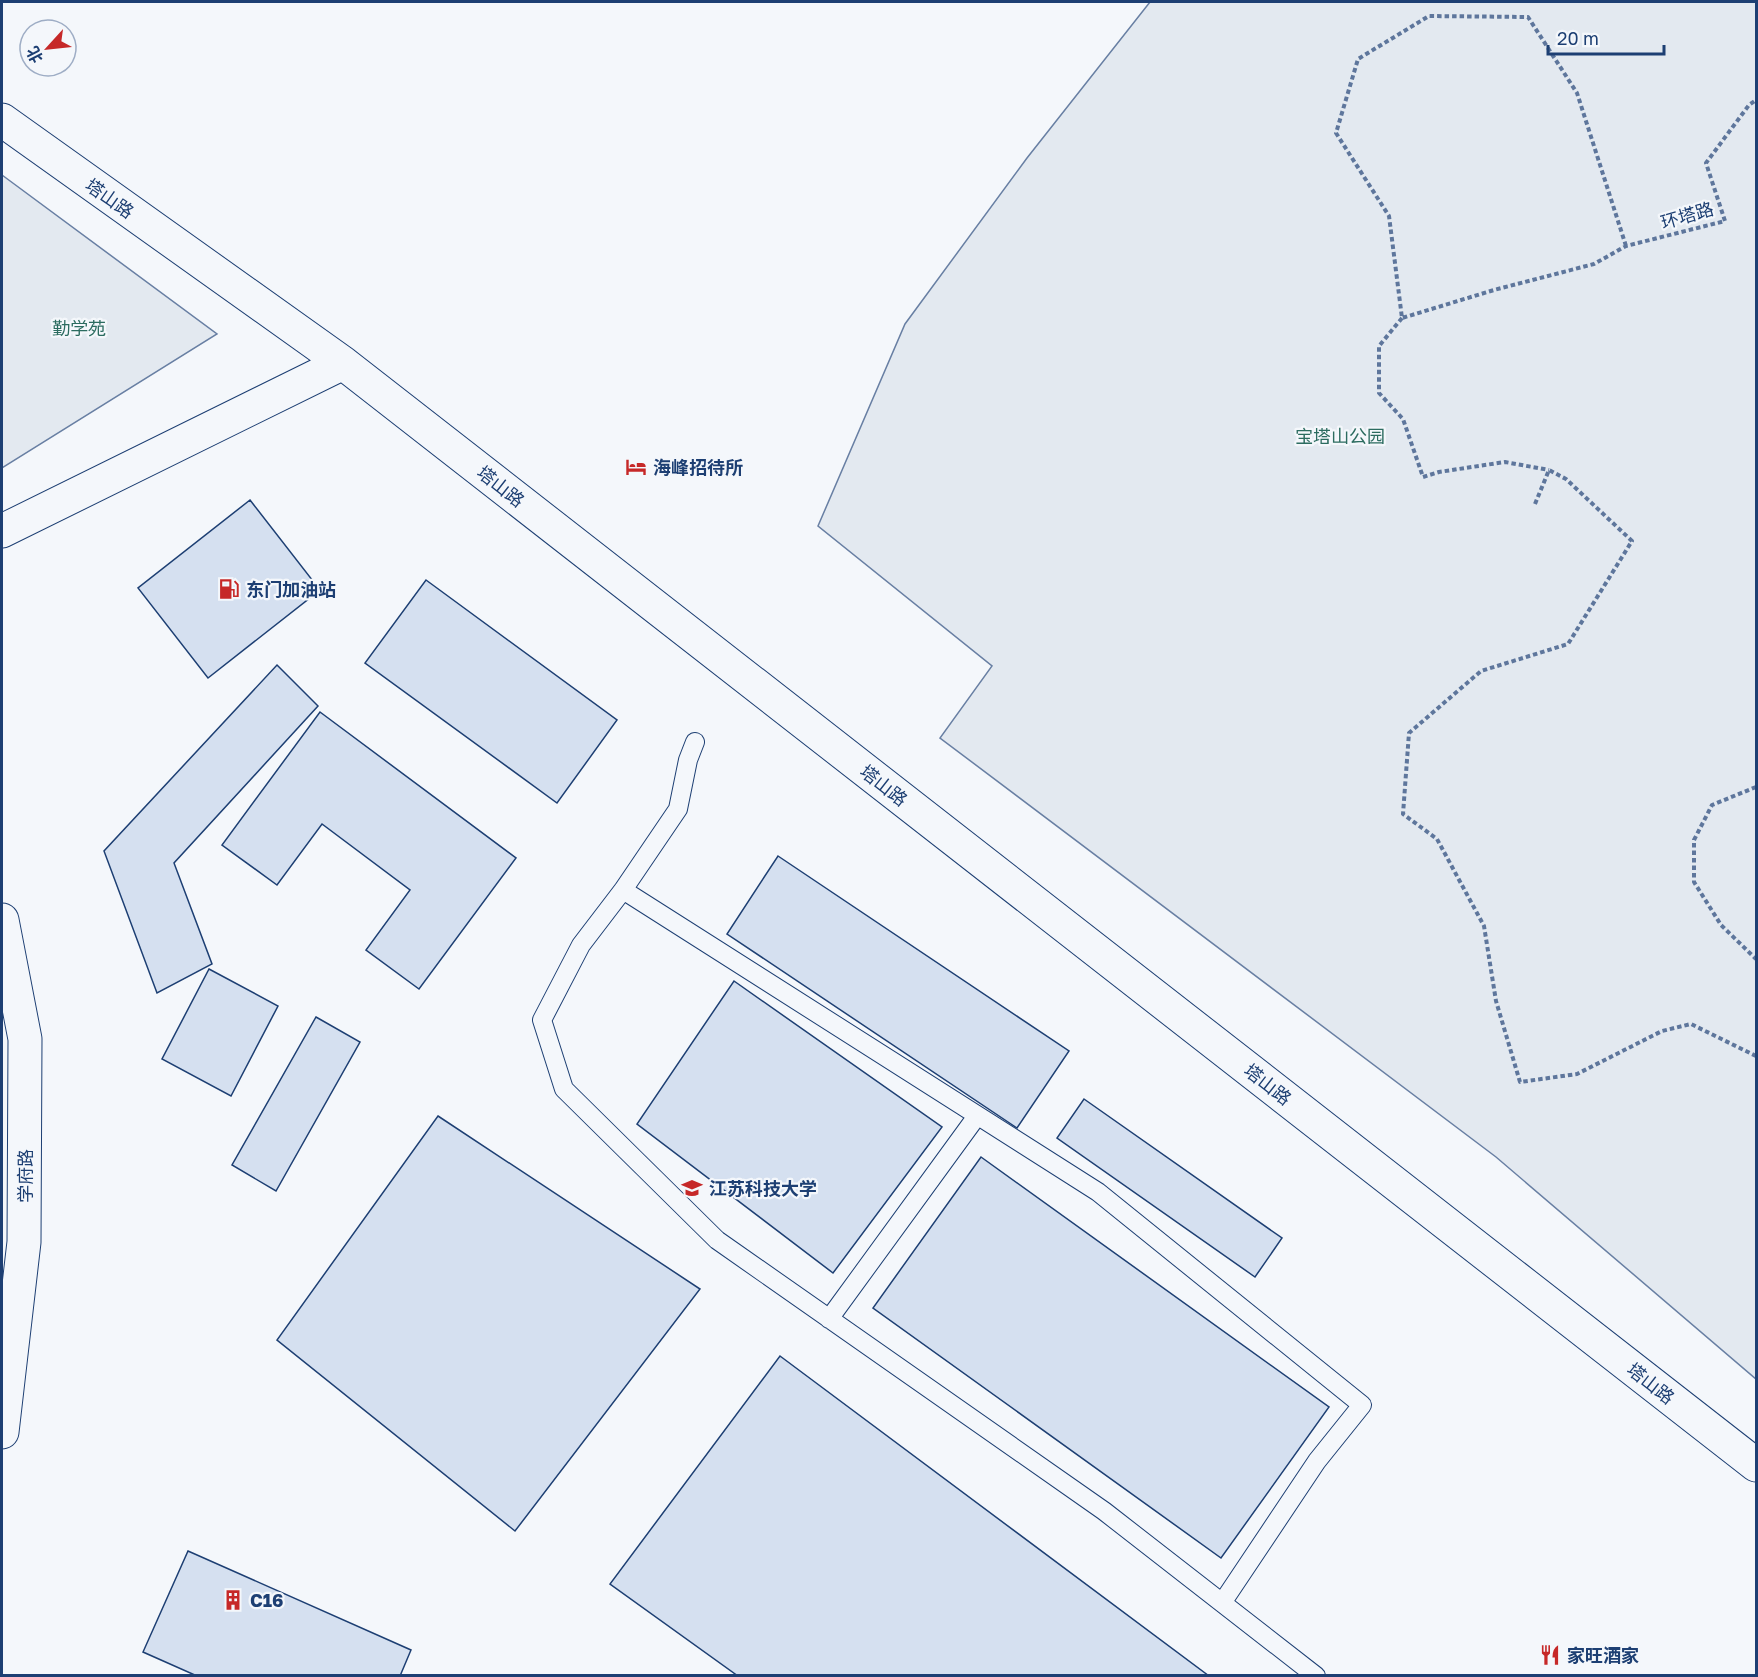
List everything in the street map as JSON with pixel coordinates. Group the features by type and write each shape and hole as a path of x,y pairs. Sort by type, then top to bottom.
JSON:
{"street":[{"name":"塔山路","path":"2,120 343,363 1756,1465"},
{"path":"2,531 343,363"},
{"name":"学府路","path":"2,920 25,1039 25,1075 24,1242 2,1432"}],"lane":[{"path":"695,742 688,760 678,809 623,890 581,945 543,1020 564,1089 717,1240 1104,1511 1316,1676"},
{"path":"623,890 1098,1192 1362,1405 1317,1461 1222,1603"},
{"path":"829,1319 977,1116"}],"path":[{"path":"1402,318 1389,216 1336,134 1358,59 1429,16 1528,17 1577,93 1626,246 1594,264 1494,290 1402,318 1379,346 1379,393 1403,419 1423,477 1439,472 1505,462 1549,470 1566,479 1632,541 1568,644 1480,671 1409,733 1403,814 1437,839 1484,926 1496,1001 1520,1082 1577,1074 1662,1031 1691,1023 1756,1056"},
{"name":"环塔路","path":"1626,246 1725,221 1706,163 1749,105 1756,99"},
{"path":"1535,504 1549,470"},
{"path":"1756,787 1712,805 1694,840 1694,882 1722,925 1756,959"}],"green space":[{"name":"宝塔山公园","path":"1150,2 1756,2 1756,1379 1496,1157 940,738 992,666 818,526 905,324 1027,158"},
{"name":"勤学苑","path":"2,175 217,334 2,468"}],"building":[{"name":"东门加油站","path":"250,500 320,590 208,678 138,588"},
{"path":"426,580 617,720 557,803 365,663"},
{"path":"277,665 318,706 174,863 212,964 157,993 104,851"},
{"path":"320,712 516,858 419,989 366,950 410,890 322,824 277,885 222,845"},
{"path":"778,856 1069,1051 1017,1128 727,934"},
{"path":"209,969 278,1006 231,1096 162,1059"},
{"path":"734,981 942,1127 833,1273 637,1124"},
{"path":"316,1017 360,1042 276,1191 232,1165"},
{"path":"1084,1099 1282,1238 1255,1277 1057,1138"},
{"path":"438,1116 700,1289 515,1531 277,1340"},
{"path":"981,1157 1329,1407 1221,1558 873,1308"},
{"path":"780,1356 1209,1676 738,1676 610,1584"},
{"name":"C16","path":"188,1551 411,1650 400,1676 197,1676 143,1652"}],"place":[{"name":"海峰招待所","path":"636,467"},
{"name":"东门加油站","path":"229,589"},
{"name":"江苏科技大学","path":"692,1188"},
{"name":"C16","path":"233,1600"},
{"name":"家旺酒家","path":"1550,1655"}]}
